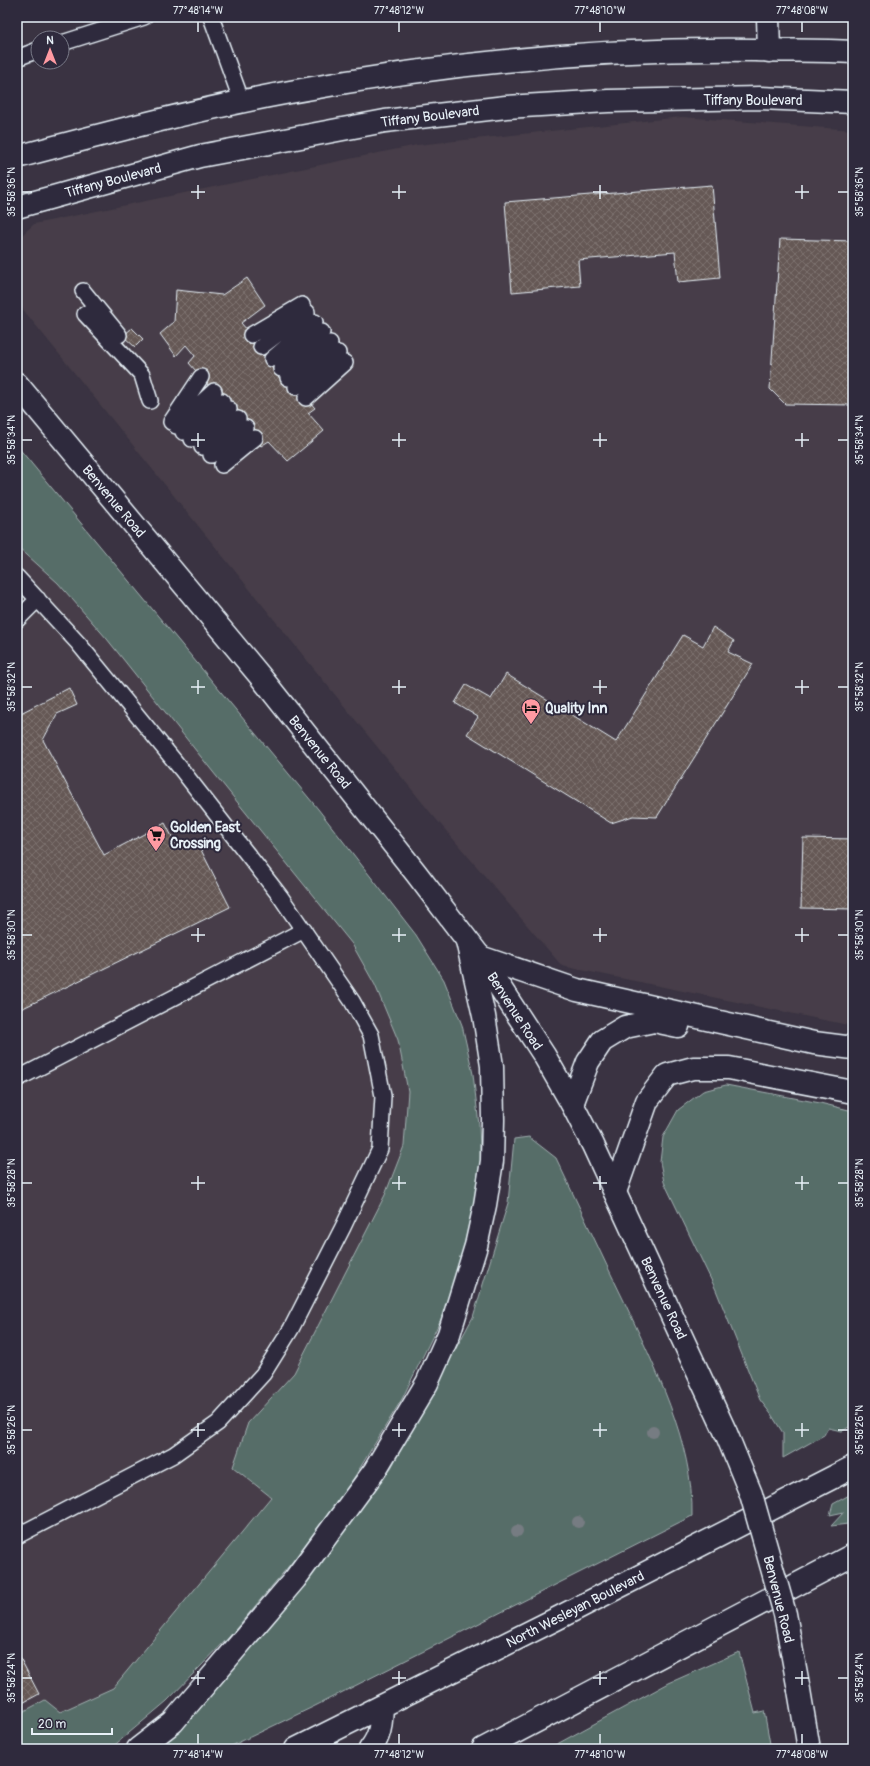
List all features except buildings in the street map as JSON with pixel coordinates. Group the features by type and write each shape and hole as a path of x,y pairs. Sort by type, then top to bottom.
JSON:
{"main road":[{"path":"768,17 769,51"},
{"path":"17,157 175,116 242,102 333,84 489,62 675,50 853,52"},
{"name":"Tiffany Boulevard","path":"17,207 200,156 385,121 506,107 608,101 760,98 853,102"},
{"name":"Benvenue Road","path":"17,384 260,676 416,873 474,949 544,1055 572,1104 615,1192 726,1433 751,1494 783,1606 809,1749"},
{"path":"474,949 577,990 814,1043"},
{"path":"138,1749 173,1722 295,1579 375,1470 427,1383 449,1334 476,1246 485,1205 492,1161 492,1066 474,949"},
{"path":"572,1104 588,1062 602,1041 625,1027 654,1021 748,1039 814,1043 853,1048"},
{"path":"615,1192 647,1101 667,1075 693,1068 729,1068 853,1092"},
{"name":"North Wesleyan Boulevard","path":"296,1749 852,1467"},
{"path":"483,1749 853,1555"},
{"path":"370,1749 377,1741 381,1728 382,1706"},
{"path":"489,1749 539,1719"}],"lane":[{"path":"70,40 144,17"},
{"path":"211,17 242,102"},
{"path":"18,56 30,52"},
{"path":"83,291 140,359 142,375 150,401"},
{"path":"85,314 142,375"},
{"path":"251,335 323,333"},
{"path":"261,347 323,333"},
{"path":"289,378 323,333"},
{"path":"289,378 323,333"},
{"path":"289,378 323,333"},
{"path":"194,441 201,377"},
{"path":"194,441 234,414"},
{"path":"194,441 234,414"},
{"path":"194,441 234,414"},
{"path":"17,577 78,643 181,769 280,896 304,930 352,1001 371,1035 383,1096 380,1149 291,1329 263,1374 218,1423 173,1455 17,1536"},
{"path":"17,620 38,599"},
{"path":"17,1078 304,930"}],"shaded area":[{"path":"682,117 853,130 853,1026 562,966 430,812 17,302 17,240 34,224 417,145"},
{"path":"17,445 318,809 416,935 444,980 462,1025 473,1074 479,1125 402,1399 352,1481 293,1561 230,1636 167,1701 110,1749 17,1749"}],"green space":[{"path":"17,446 318,809 416,935 444,980 462,1025 473,1074 479,1125 481,1173 471,1226 445,1311 402,1399 352,1481 293,1561 230,1636 167,1701 110,1749 17,1749 17,1715 45,1700 60,1712 113,1688 271,1497 233,1467 248,1423 294,1373 385,1195 404,1146 408,1091 398,1040 375,985 352,944 107,639 58,583 17,546"},
{"path":"726,1085 820,1103 853,1111 853,1425 842,1431 828,1428 824,1435 783,1458 783,1433 760,1400 716,1290 664,1182 660,1162 663,1137 678,1110 703,1091"},
{"path":"529,1137 556,1158 648,1352 670,1406 679,1433 691,1488 692,1516 315,1706 225,1749 157,1749 173,1737 252,1644 391,1468 473,1317 508,1203 514,1139"},
{"path":"853,1493 853,1521 848,1524 831,1526 844,1512 830,1515 833,1504"},
{"path":"739,1652 755,1713 764,1711 771,1749 548,1749 669,1683"}],"place":[{"name":"Quality Inn","path":"531,725"},
{"name":"Golden East Crossing","path":"156,852"}]}
